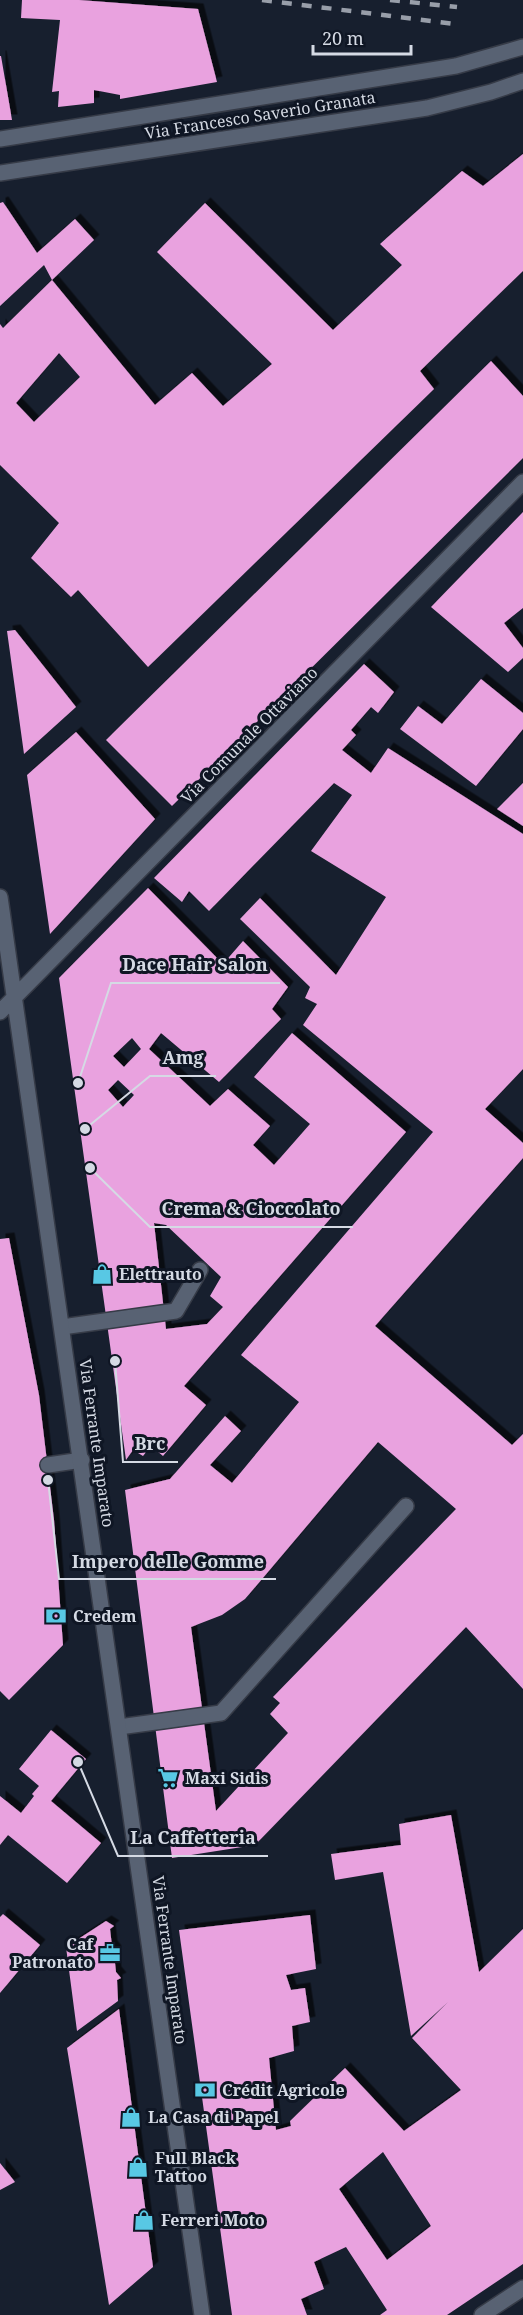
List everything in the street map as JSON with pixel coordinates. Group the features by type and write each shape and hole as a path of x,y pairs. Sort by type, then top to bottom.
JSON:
{"street":[{"name":"Via Francesco Saverio Granata","path":"0,139 456,66 523,47"},
{"name":"Via Francesco Saverio Granata","path":"0,173 427,108 491,92 523,81"},
{"name":"Via Comunale Ottaviano","path":"0,1012 523,482"},
{"name":"Via Ferrante Imparato","path":"0,897 202,2315"},
{"path":"62,1327 176,1311 200,1270"},
{"path":"48,1465 82,1460"},
{"path":"119,1727 221,1713 406,1506"},
{"path":"482,2315 523,2288"}],"building":[{"path":"22,0 79,0 198,9 217,82 120,99 120,95 94,90 94,103 58,107 59,91 52,92 60,20 21,18"},
{"path":"1,56 12,120 0,120"},
{"path":"523,154 523,271 420,371 434,389 148,667 78,590 71,597 31,558 59,523 0,465 0,324 3,328 52,280 155,405 192,373 223,406 272,364 157,252 205,203 333,330 402,265 380,244 462,171 483,186","holes":["59,353 80,377 34,422 16,403"]},
{"path":"3,202 37,253 75,219 94,240 52,280 44,265 0,306 0,203"},
{"path":"491,361 523,396 523,458 172,806 106,740"},
{"path":"523,512 523,608 504,623 523,648 523,658 508,672 431,607"},
{"path":"15,630 76,707 24,754 7,631"},
{"path":"364,664 394,692 378,713 371,707 351,730 356,735 342,750 371,773 388,748 523,834 523,1069 485,1109 523,1143 523,1158 375,1326 512,1445 523,1434 523,1689 466,1627 255,1845 172,1858 125,1490 170,1479 225,1416 241,1431 210,1465 232,1483 299,1402 241,1355 433,1132 303,1025 317,1004 305,998 310,987 240,919 260,898 336,975 386,897 311,851 352,795 334,783 209,911 189,891 182,902 154,878","holes":["378,1442 456,1509 273,1697 280,1703 270,1714 288,1733 216,1811 191,1627 222,1615 245,1599"]},
{"path":"481,679 523,713 523,729 476,786 400,729 418,706 442,724"},
{"path":"76,732 155,819 50,934 27,775"},
{"path":"523,783 523,826 497,809"},
{"path":"148,888 223,964 243,941 288,987 272,1009 281,1019 219,1082 161,1033 149,1049 210,1106 228,1089 270,1126 253,1145 274,1165 310,1124 254,1077 292,1033 406,1132 184,1386 206,1405 163,1456 151,1446 143,1456 133,1450 126,1460 59,978","holes":["132,1038 141,1049 124,1067 113,1056","118,1080 134,1095 123,1107 108,1090","154,1223 166,1225 221,1277 210,1296 223,1307 207,1324 166,1329"]},
{"path":"9,1238 39,1395 54,1520 63,1645 9,1700 0,1691 0,1239"},
{"path":"51,1730 86,1759 51,1801 101,1843 67,1883 8,1835 0,1845 0,1796 21,1813 39,1786 19,1769"},
{"path":"451,1815 479,1972 523,1929 523,2264 447,2315 380,2315 387,2310 346,2247 314,2262 324,2289 301,2299 307,2315 232,2315 179,1930 310,1915 316,1969 286,1975 291,1990 305,1988 310,2022 292,2026 294,2051 269,2058 276,2130 291,2126 290,2121 345,2068 404,2131 461,2090 412,2038 448,2002 411,2036 383,1872 335,1880 331,1854 401,1845 399,1824","holes":["383,2152 431,2226 387,2260 339,2189"]},
{"path":"3,1914 40,1945 0,1993 0,1917"},
{"path":"106,1921 114,1926 110,1929 112,1946 116,1951 114,1954 116,1972 121,1978 117,1980 118,2001 77,2031 66,1947"},
{"path":"119,2009 153,2267 109,2305 67,2048"},
{"path":"0,2163 15,2182 0,2190"}],"railway":[{"path":"262,0 455,24"},
{"path":"390,0 457,7"}],"place":[{"name":"Dace Hair Salon","path":"78,1083"},
{"name":"Amg","path":"85,1129"},
{"name":"Crema & Cioccolato","path":"90,1168"},
{"name":"Elettrauto","path":"102,1274"},
{"name":"Brc","path":"115,1361"},
{"name":"Impero delle Gomme","path":"48,1480"},
{"name":"Credem","path":"56,1616"},
{"name":"La Caffetteria","path":"78,1762"},
{"name":"Maxi Sidis","path":"168,1778"},
{"name":"Caf Patronato","path":"110,1953"},
{"name":"Crédit Agricole","path":"205,2090"},
{"name":"La Casa di Papel","path":"131,2117"},
{"name":"Full Black Tattoo","path":"138,2167"},
{"name":"Ferreri Moto","path":"144,2220"}]}
